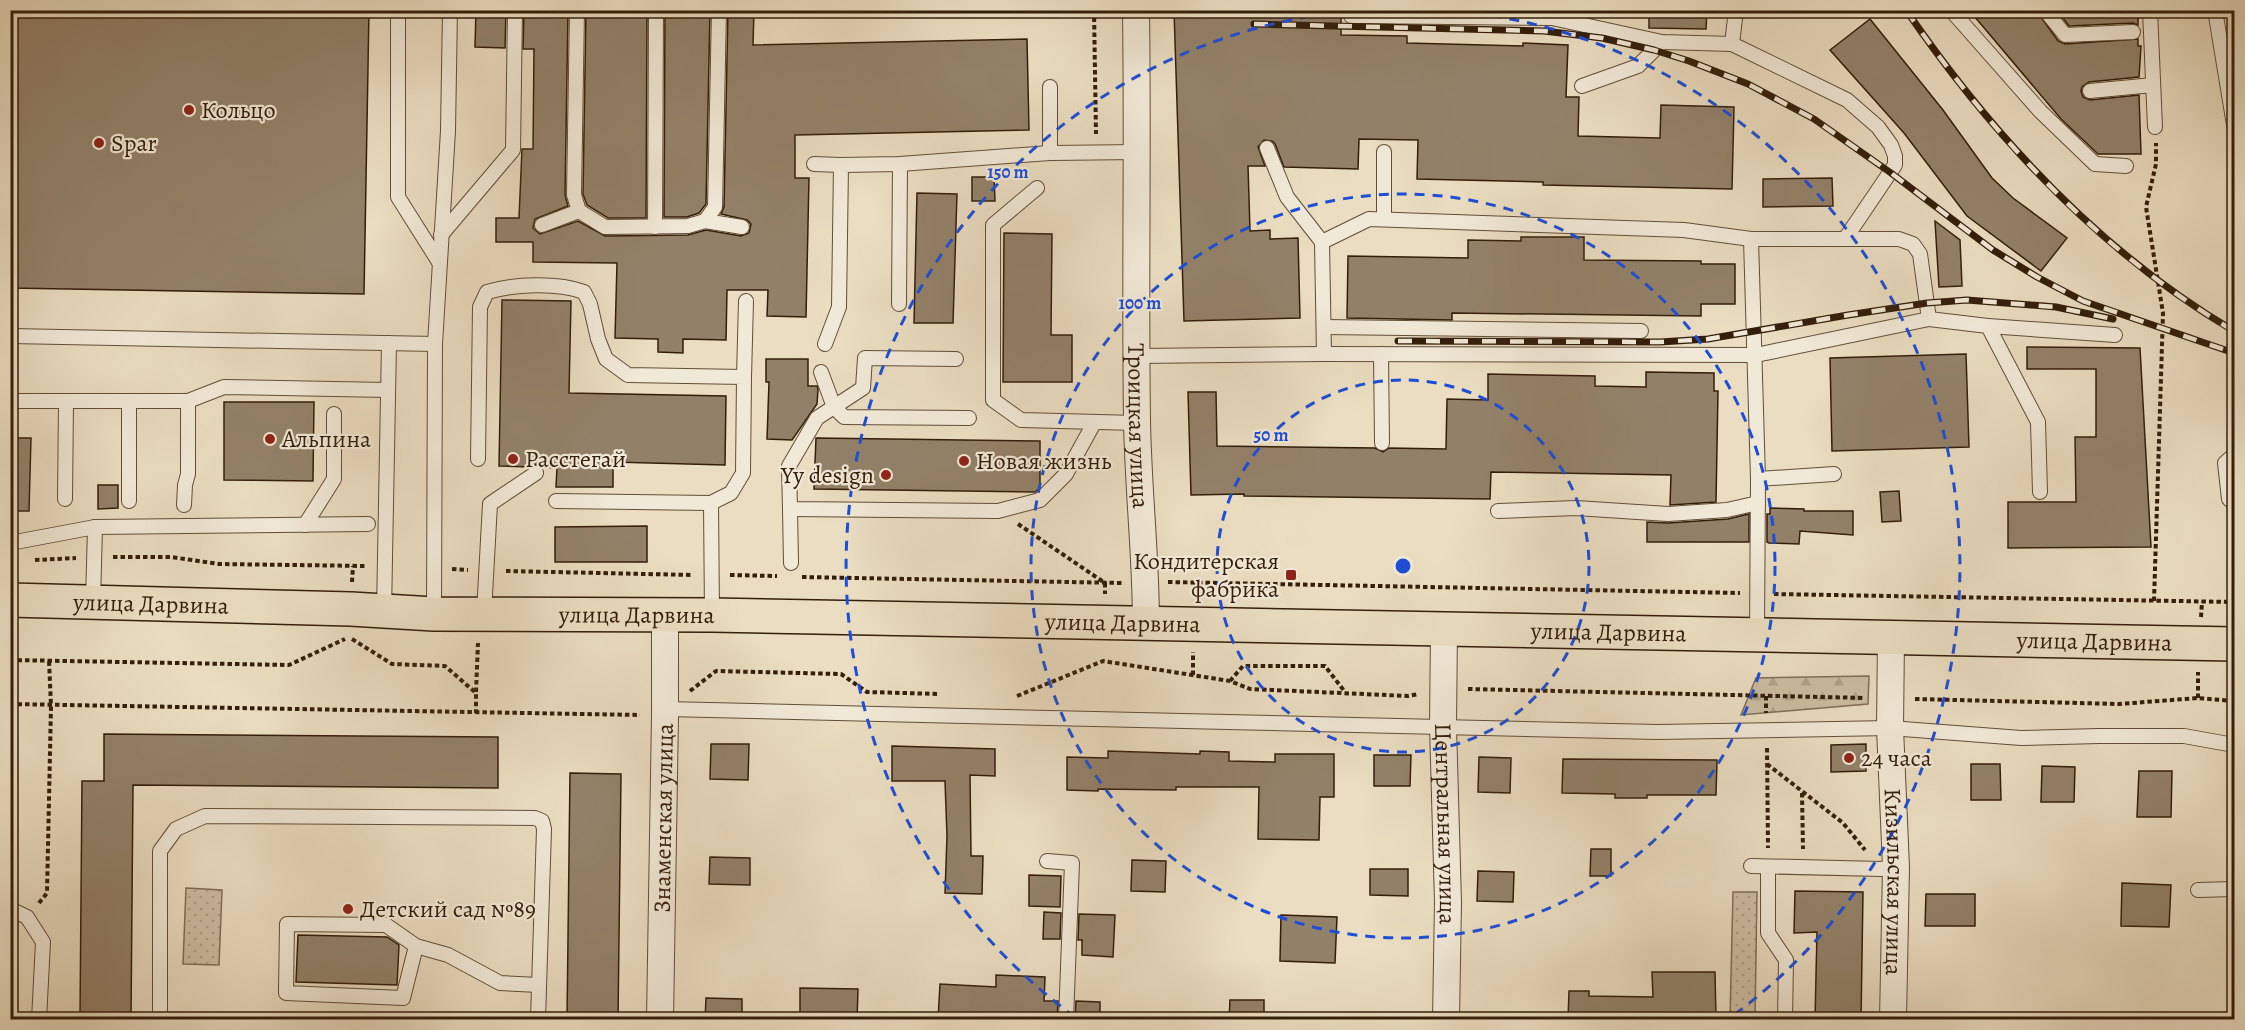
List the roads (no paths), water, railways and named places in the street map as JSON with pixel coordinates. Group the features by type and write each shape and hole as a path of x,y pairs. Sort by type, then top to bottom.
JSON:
{"main road":[{"name":"улица Дарвина","path":"10,600 351,609 434,614 481,628 665,615 712,615 2235,644"}],"street":[{"name":"Троицкая улица","path":"1136,10 1137,423 1146,583 1146,624"},
{"name":"Знаменская улица","path":"660,1020 665,615"},
{"name":"Центральная улица","path":"1444,630 1443,726 1448,902 1446,1020"},
{"name":"Кизильская улица","path":"1891,638 1888,868 1893,1020"}],"lane":[{"path":"398,10 398,197 439,262"},
{"path":"434,614 435,344 448,131 450,10"},
{"path":"441,235 513,150 515,10"},
{"path":"577,10 574,195 579,211 605,227 688,226 705,220 742,227"},
{"path":"655,227 656,10"},
{"path":"705,220 715,207 719,10"},
{"path":"1732,44 1736,10"},
{"path":"1950,10 2040,111 2096,164 2126,166"},
{"path":"2045,10 2065,35 2133,32"},
{"path":"2150,10 2155,128"},
{"path":"2215,10 2235,125"},
{"path":"1352,16 1552,18 1662,42 1732,44 1847,99 1878,127 1891,145 1895,165 1845,239"},
{"path":"1582,86 1638,66 1662,42"},
{"path":"2090,91 2153,84"},
{"path":"1050,87 1050,153"},
{"path":"1267,148 1287,197 1322,242 1324,354"},
{"path":"813,164 900,164 1050,153 1138,152"},
{"path":"1384,152 1384,219"},
{"path":"899,304 900,164"},
{"path":"825,344 839,307 842,165"},
{"path":"1037,188 993,225 993,400 1021,420 1137,423"},
{"path":"542,225 579,211"},
{"path":"1322,242 1369,219 1684,230 1751,239 1899,239 1913,244 1920,254 1929,319"},
{"path":"1751,239 1758,479 1757,634"},
{"path":"478,459 480,307 487,292 508,286 571,288 584,292 590,304 598,339 606,358 628,375 744,377"},
{"path":"556,501 711,503 731,493 743,473 746,301"},
{"path":"1137,357 1324,354 1756,355 1929,319 1988,326 2115,335"},
{"path":"1988,326 2038,422 2040,492"},
{"path":"1324,327 1641,331"},
{"path":"10,336 435,344"},
{"path":"384,612 389,343"},
{"path":"1381,354 1382,443"},
{"path":"791,563 789,466 817,418 863,388 865,358 956,359"},
{"path":"821,372 834,407 844,417 969,418"},
{"path":"10,400 188,401 224,387 388,390"},
{"path":"65,499 66,401"},
{"path":"129,401 129,501"},
{"path":"184,506 184,485 188,474 188,401"},
{"path":"304,525 334,479 334,414"},
{"path":"790,509 998,511 1040,500 1066,474 1094,423"},
{"path":"2235,454 2225,463 2229,499 2235,503"},
{"path":"481,628 490,504 536,473"},
{"path":"1758,479 1834,474"},
{"path":"711,503 712,615"},
{"path":"1498,511 1576,508 1668,514 1727,510 1758,503"},
{"path":"10,543 94,527 368,524"},
{"path":"93,601 94,527"},
{"path":"665,712 1657,732 1890,728 2021,738 2184,736 2235,745"},
{"path":"160,1020 160,851 176,829 205,816 535,818 542,821 544,829 538,1020"},
{"path":"1047,861 1072,863 1066,1020"},
{"path":"1752,866 1888,868"},
{"path":"1768,867 1768,933 1786,960 1785,1020"},
{"path":"2198,890 2235,889"},
{"path":"10,909 27,917 43,942 39,1020"},
{"path":"416,946 403,999 286,993 287,924 386,925 416,946 448,955 500,983 539,985"}],"railway":[{"path":"1906,10 1976,103 2053,189 2139,266 2185,300 2234,331"},
{"path":"1254,24 1544,31 1602,38 1689,61 1748,84 1814,119 1891,173 1993,250 2037,277 2083,301 2234,353"},
{"path":"1398,341 1660,342 1708,339 1927,303 1967,300 2056,307 2113,319"}],"place":[{"name":"Кольцо","path":"189,110"},
{"name":"Spar","path":"99,143"},
{"name":"Альпина","path":"270,439"},
{"name":"Расстегай","path":"513,459"},
{"name":"Новая жизнь","path":"964,461"},
{"name":"Yy design","path":"886,475"},
{"name":"Кондитерская фабрика","path":"1291,575"},
{"name":"24 часа","path":"1849,758"},
{"name":"Детский сад №89","path":"348,909"}]}
